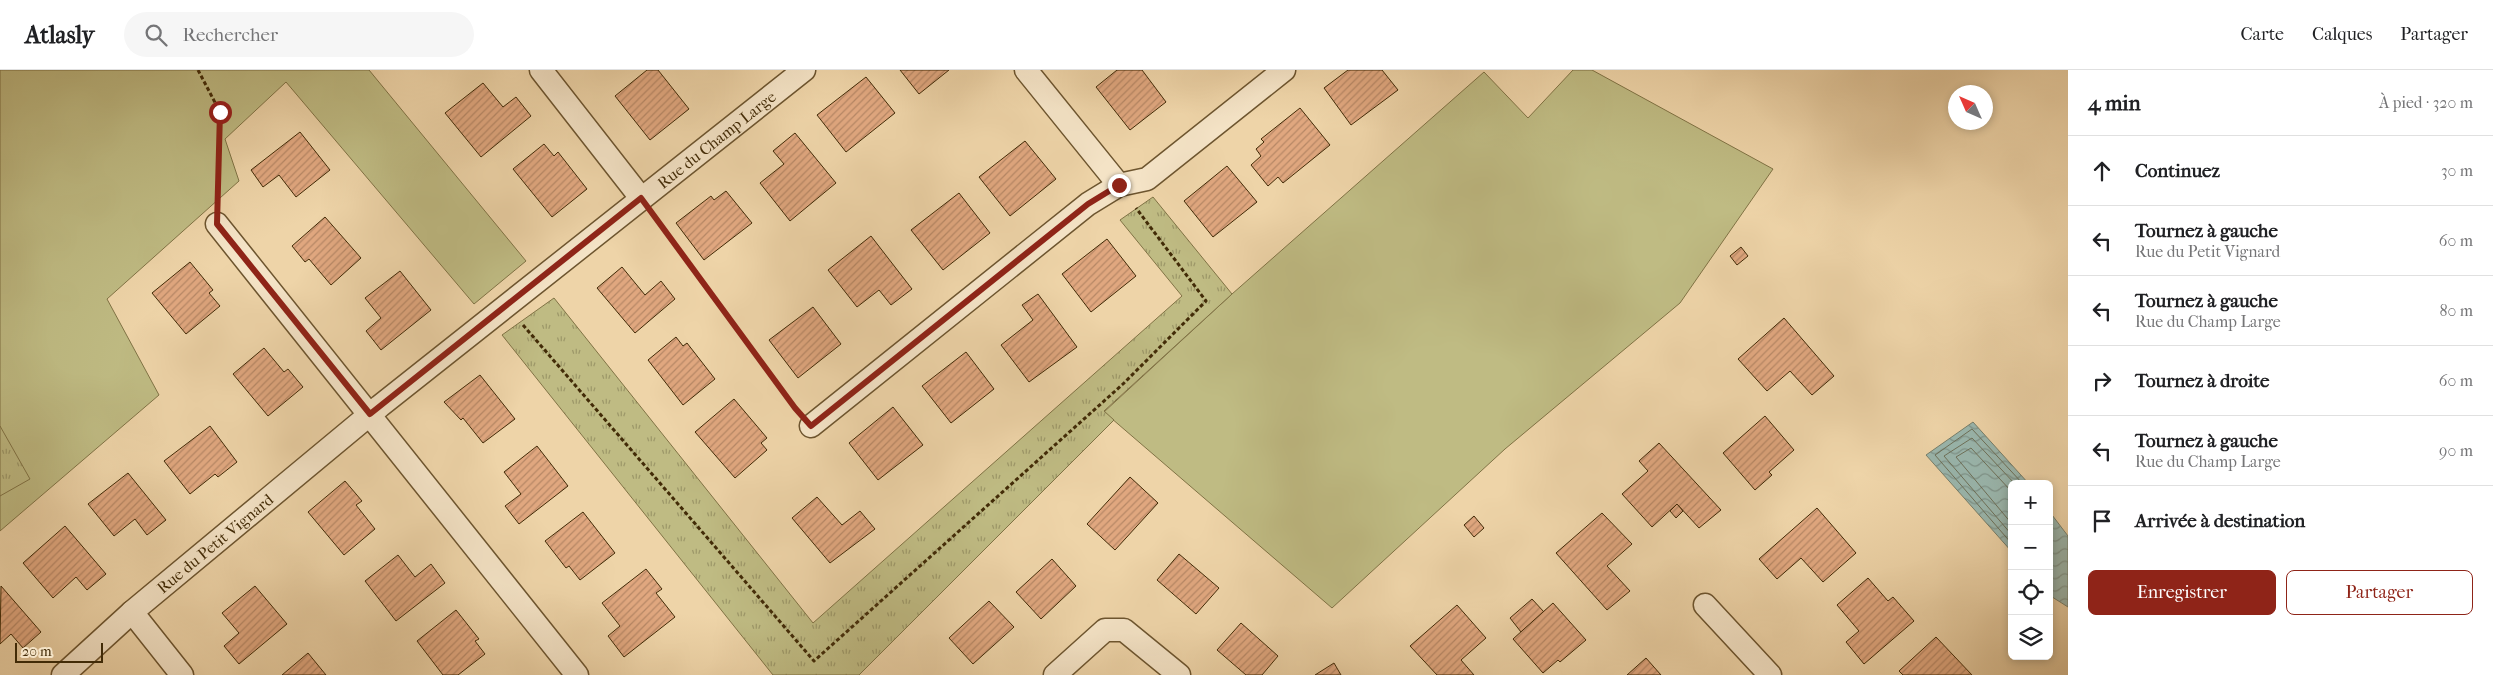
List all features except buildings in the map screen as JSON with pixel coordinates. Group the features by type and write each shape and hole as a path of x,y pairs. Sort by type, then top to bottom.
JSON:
{"street":[{"path":"541,70 641,198"},
{"name":"Rue du Champ Large","path":"370,414 804,70"},
{"path":"1026,70 1119,185"},
{"path":"811,426 1088,204 1119,185 1147,179 1284,70"},
{"path":"217,224 577,675"},
{"name":"Rue du Petit Vignard","path":"63,675 132,612 370,414"},
{"path":"1705,606 1770,675"},
{"path":"132,612 182,675"},
{"path":"1055,675 1105,630 1124,630 1179,675"}],"path":[{"path":"198,70 220,112 217,224"},
{"path":"506,305 814,661 1124,384 1206,301 1119,185"},
{"path":"641,198 795,408 811,426"}],"green space":[{"path":"0,70 369,70 526,261 474,304 286,82 225,139 239,181 107,299 159,395 0,531"},
{"path":"1573,70 1592,70 1773,169 1680,303 1505,449 1332,608 1104,412 1232,294 1484,72 1528,118"},
{"path":"1153,197 1232,294 1104,411 1114,420 859,675 773,675 502,335 554,298 813,623 1182,296 1120,220"},
{"path":"0,426 30,479 0,496"}],"water":[{"path":"1973,422 2025,480 2008,480 2008,547 1926,455"},
{"path":"2053,516 2068,536 2068,607 2053,598"}],"route":[{"path":"220,112 217,224 370,414 641,198 795,408 811,426 1088,204 1119,185"}]}
